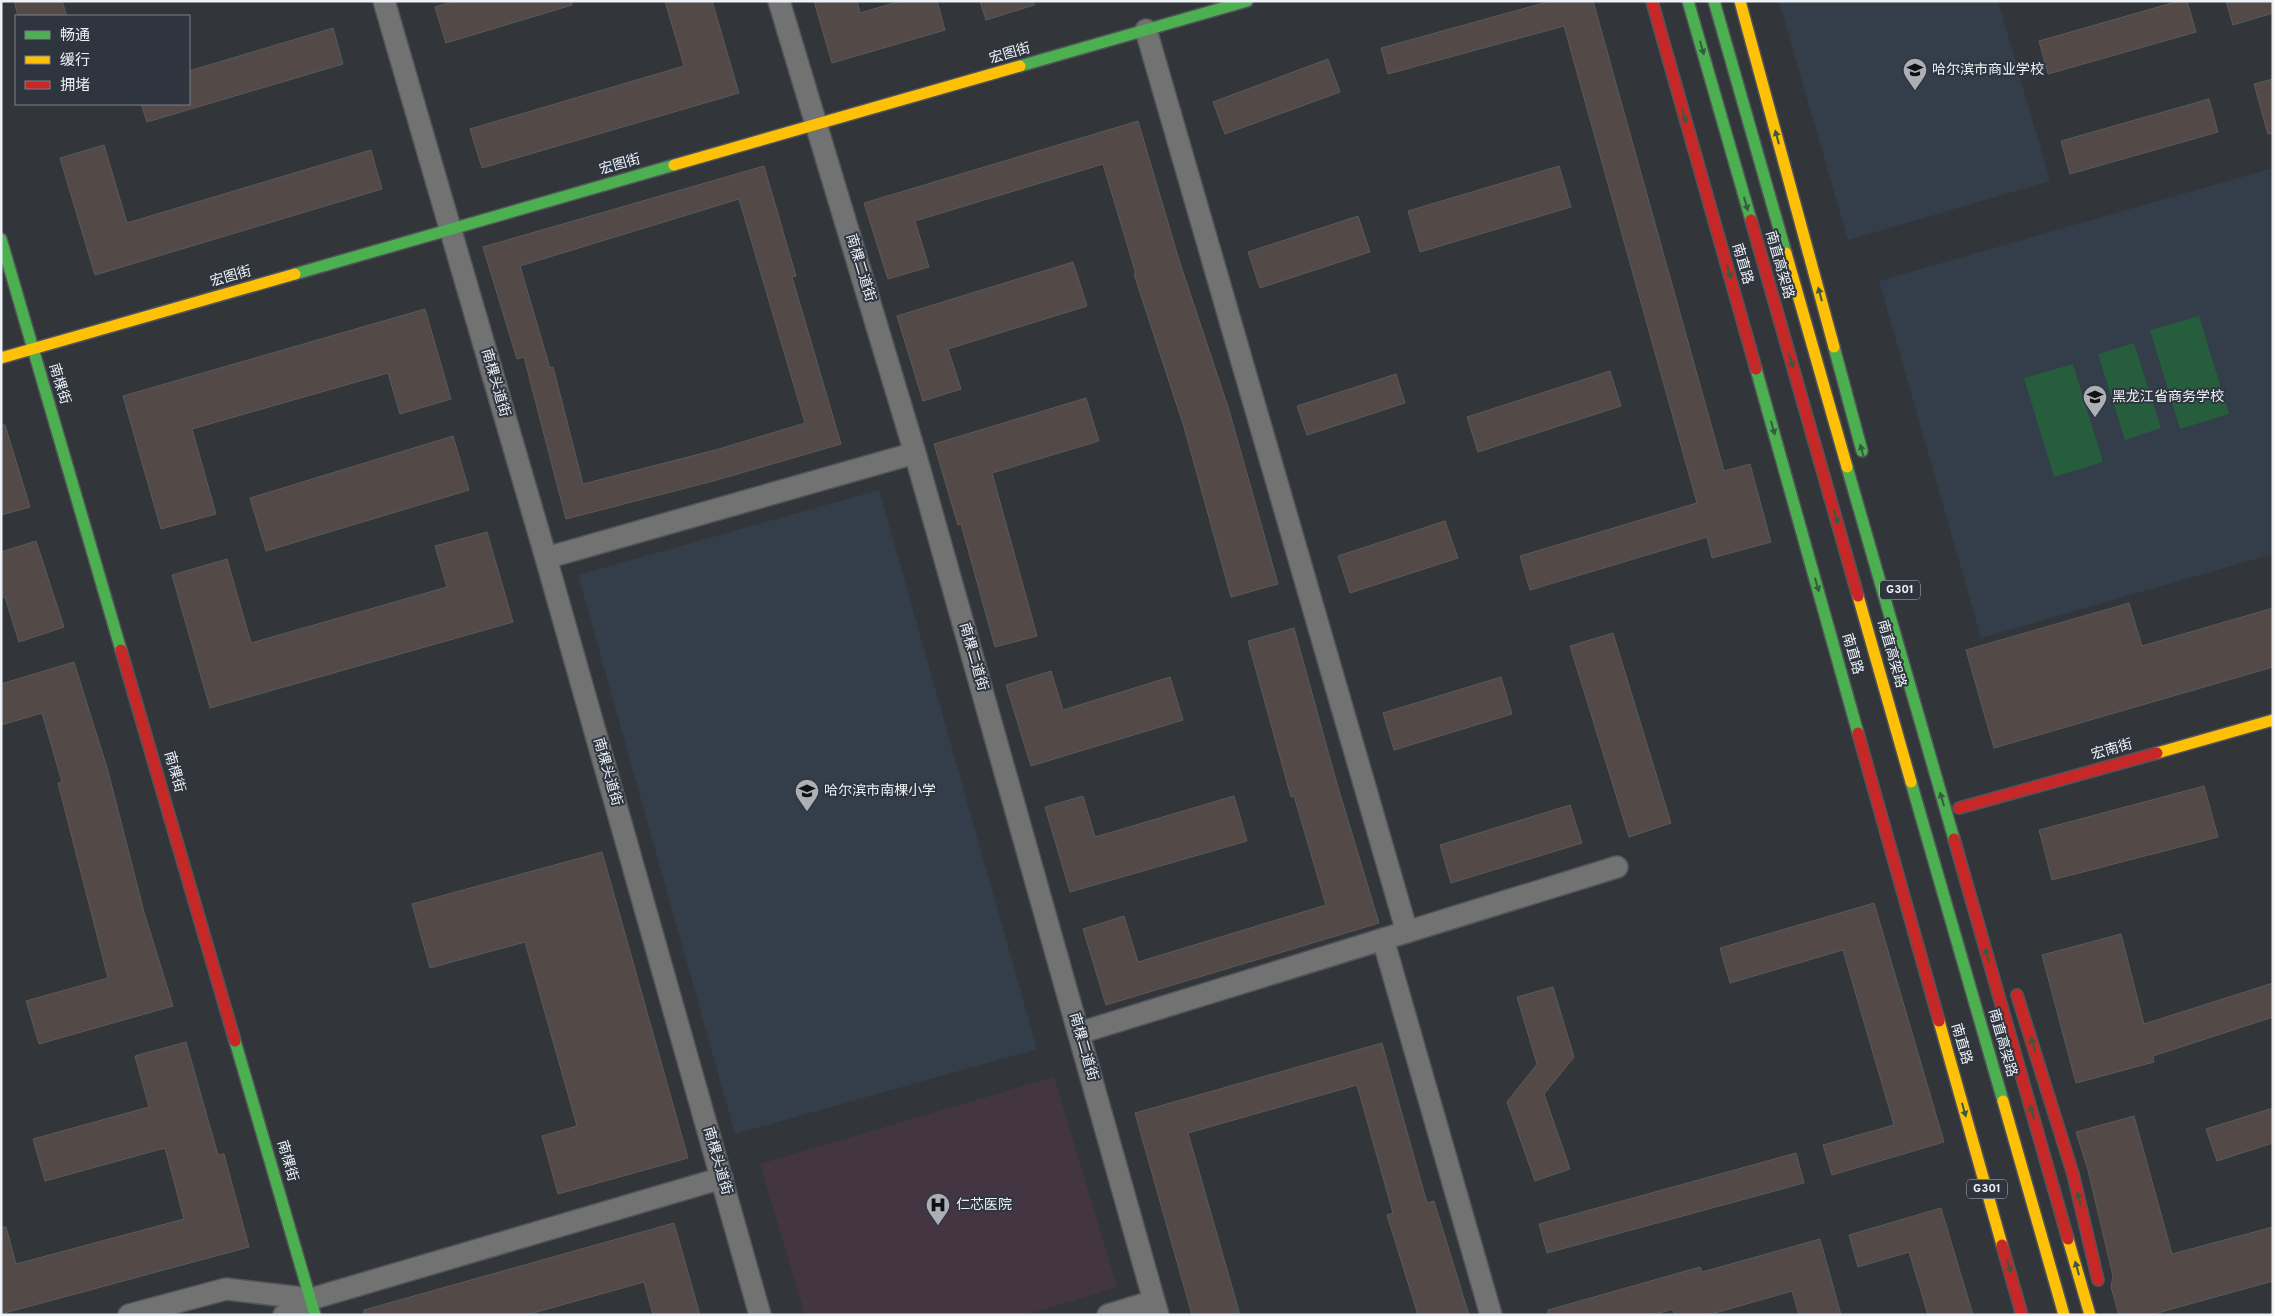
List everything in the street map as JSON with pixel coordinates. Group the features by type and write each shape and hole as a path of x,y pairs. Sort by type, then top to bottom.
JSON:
{"main road":[{"name":"宏图街","path":"1,358 1247,1"},
{"name":"南直路","path":"1652,1 2022,1315"},
{"name":"南直高架路","path":"1688,1 2064,1315"},
{"name":"南直高架路","path":"1714,1 2090,1315"},
{"path":"1740,1 1865,462"},
{"name":"南棵街","path":"1,239 313,1307"},
{"name":"宏南街","path":"1959,808 2273,720"},
{"path":"2015,986 2073,1174 2102,1296"}],"street":[{"name":"南棵头道街","path":"384,1 546,558 760,1315"},
{"name":"南棵二道街","path":"780,1 915,454 1156,1308"},
{"path":"1146,30 1407,932"},
{"path":"546,558 915,454"},
{"path":"1079,1033 1617,867"},
{"path":"1383,939 1491,1315"},
{"path":"284,1315 722,1178"},
{"path":"129,1315 226,1289 313,1307"},
{"path":"1108,1315 1156,1308"}],"shaded area":[{"name":"哈尔滨市商业学校","path":"1779,1 1998,1 2050,181 1848,240"},
{"name":"黑龙江省商务学校","path":"2273,168 2273,554 1981,638 1879,281"},
{"name":"哈尔滨市南棵小学","path":"879,490 1037,1049 735,1134 578,575"},
{"name":"仁芯医院","path":"1054,1077 1117,1287 1025,1315 805,1315 760,1164"}],"green space":[{"path":"2199,316 2229,414 2180,429 2150,330"},
{"path":"2134,343 2161,428 2125,440 2098,354"},
{"path":"2073,364 2103,462 2054,477 2024,378"}],"building":[{"path":"14,1 62,1 67,15 18,15"},
{"path":"455,1 572,1 572,5 446,43 435,7"},
{"path":"665,1 712,1 739,93 482,168 470,129 684,66"},
{"path":"814,1 857,1 860,13 901,1 937,1 945,30 832,63"},
{"path":"980,1 1034,1 1034,5 986,20"},
{"path":"1551,1 1593,1 1724,471 1750,464 1771,542 1712,558 1707,537 1530,590 1520,556 1697,503 1564,26 1388,74 1381,48"},
{"path":"2179,1 2187,1 2196,32 2048,74 2039,41"},
{"path":"2226,1 2273,1 2273,13 2233,25"},
{"path":"333,28 343,64 147,122 141,105 190,105 190,71"},
{"path":"1328,59 1340,92 1225,134 1213,102"},
{"path":"2273,79 2273,133 2268,134 2254,84"},
{"path":"2209,99 2218,132 2070,174 2061,141"},
{"path":"1138,121 1179,260 1229,410 1278,584 1231,597 1184,427 1134,274 1136,274 1103,164 915,221 929,267 888,279 864,203"},
{"path":"104,145 127,223 371,150 382,189 95,275 60,158"},
{"path":"764,166 796,276 792,277 841,444 717,480 566,519 524,357 517,359 483,247","holes":["739,199 805,423 719,449 583,484 553,367 550,368 520,266"]},
{"path":"1559,166 1571,207 1420,252 1408,211"},
{"path":"1358,216 1370,252 1260,288 1248,252"},
{"path":"1073,262 1087,306 948,349 961,389 923,401 897,316"},
{"path":"425,309 451,399 400,414 388,373 192,429 216,514 161,529 123,396"},
{"path":"1610,371 1621,406 1478,452 1467,417"},
{"path":"1396,374 1405,403 1307,435 1297,406"},
{"path":"1086,398 1099,441 992,473 1037,636 995,647 961,524 958,525 934,444"},
{"path":"1,425 5,425 30,507 1,515"},
{"path":"453,436 469,490 266,551 250,498"},
{"path":"1445,521 1458,558 1350,593 1338,556"},
{"path":"487,532 513,622 210,708 172,575 227,559 251,643 447,587 435,546"},
{"path":"36,541 64,627 19,642 5,597 1,598 1,552"},
{"path":"2129,603 2142,646 2273,608 2273,667 1994,748 1966,650"},
{"path":"1294,628 1337,784 1379,923 1106,1005 1083,929 1124,916 1138,962 1326,905 1294,796 1291,797 1248,641"},
{"path":"1613,633 1671,823 1629,837 1570,646"},
{"path":"74,662 108,771 144,912 173,1006 39,1044 26,1001 108,978 58,783 62,782 42,713 1,725 1,684"},
{"path":"1051,671 1063,710 1170,677 1183,720 1031,766 1006,685"},
{"path":"1501,677 1512,714 1394,750 1383,713"},
{"path":"2204,786 2218,837 2052,880 2039,830"},
{"path":"1083,796 1095,837 1234,796 1247,841 1070,892 1045,807"},
{"path":"1570,805 1582,843 1451,883 1440,845"},
{"path":"602,852 688,1158 558,1194 542,1136 577,1126 525,942 430,968 412,904"},
{"path":"1874,903 1944,1142 1832,1175 1823,1145 1894,1125 1843,950 1730,983 1720,948"},
{"path":"2121,934 2144,1024 2273,983 2273,1017 2153,1056 2154,1062 2076,1083 2042,955"},
{"path":"1553,987 1574,1057 1544,1094 1570,1169 1535,1181 1507,1102 1537,1064 1517,997"},
{"path":"186,1042 218,1155 224,1154 249,1247 1,1314 1,1227 6,1227 16,1264 184,1219 165,1148 45,1181 33,1139 149,1107 135,1056"},
{"path":"1382,1043 1427,1203 1434,1201 1469,1315 1418,1315 1387,1215 1393,1213 1357,1085 1188,1133 1240,1315 1192,1315 1135,1113"},
{"path":"2273,1108 2273,1143 2217,1161 2206,1129"},
{"path":"2134,1116 2172,1254 2273,1227 2273,1281 2150,1315 2119,1315 2111,1287 2113,1276 2088,1170 2076,1132"},
{"path":"1796,1153 1804,1183 1547,1253 1539,1224"},
{"path":"1941,1208 1973,1315 1928,1315 1909,1252 1858,1267 1849,1235"},
{"path":"674,1223 700,1315 653,1315 644,1282 526,1315 364,1315 364,1310"},
{"path":"1820,1239 1841,1315 1799,1315 1792,1291 1708,1315 1674,1315 1673,1309 1653,1315 1548,1315 1548,1310 1700,1267 1702,1272"}],"traffic: fast":[{"path":"1020,66 1247,1"},
{"path":"1688,1 1751,220"},
{"path":"1714,1 1786,253"},
{"path":"295,274 674,165"},
{"path":"1,239 121,650"},
{"path":"1834,347 1862,451"},
{"path":"1756,369 1858,733"},
{"path":"1847,467 1954,839"},
{"path":"1911,782 2003,1101"},
{"path":"235,1041 315,1315"}],"traffic: slow":[{"path":"1740,1 1834,347"},
{"path":"674,165 1020,66"},
{"path":"1786,253 1847,467"},
{"path":"1,358 295,274"},
{"path":"1858,596 1911,782"},
{"path":"2157,753 2273,720"},
{"path":"1939,1021 2002,1245"},
{"path":"2003,1101 2064,1315"},
{"path":"2068,1239 2090,1315"}],"traffic: jam":[{"path":"1652,1 1756,369"},
{"path":"1751,220 1858,596"},
{"path":"121,650 235,1041"},
{"path":"1858,733 1939,1021"},
{"path":"1959,808 2157,753"},
{"path":"1954,839 2068,1239"},
{"path":"2017,995 2073,1174 2098,1280"},
{"path":"2002,1245 2022,1315"}],"place":[{"name":"哈尔滨市商业学校","path":"1915,91"},
{"name":"黑龙江省商务学校","path":"2095,418"},
{"name":"哈尔滨市南棵小学","path":"807,812"},
{"name":"仁芯医院","path":"938,1226"}]}
